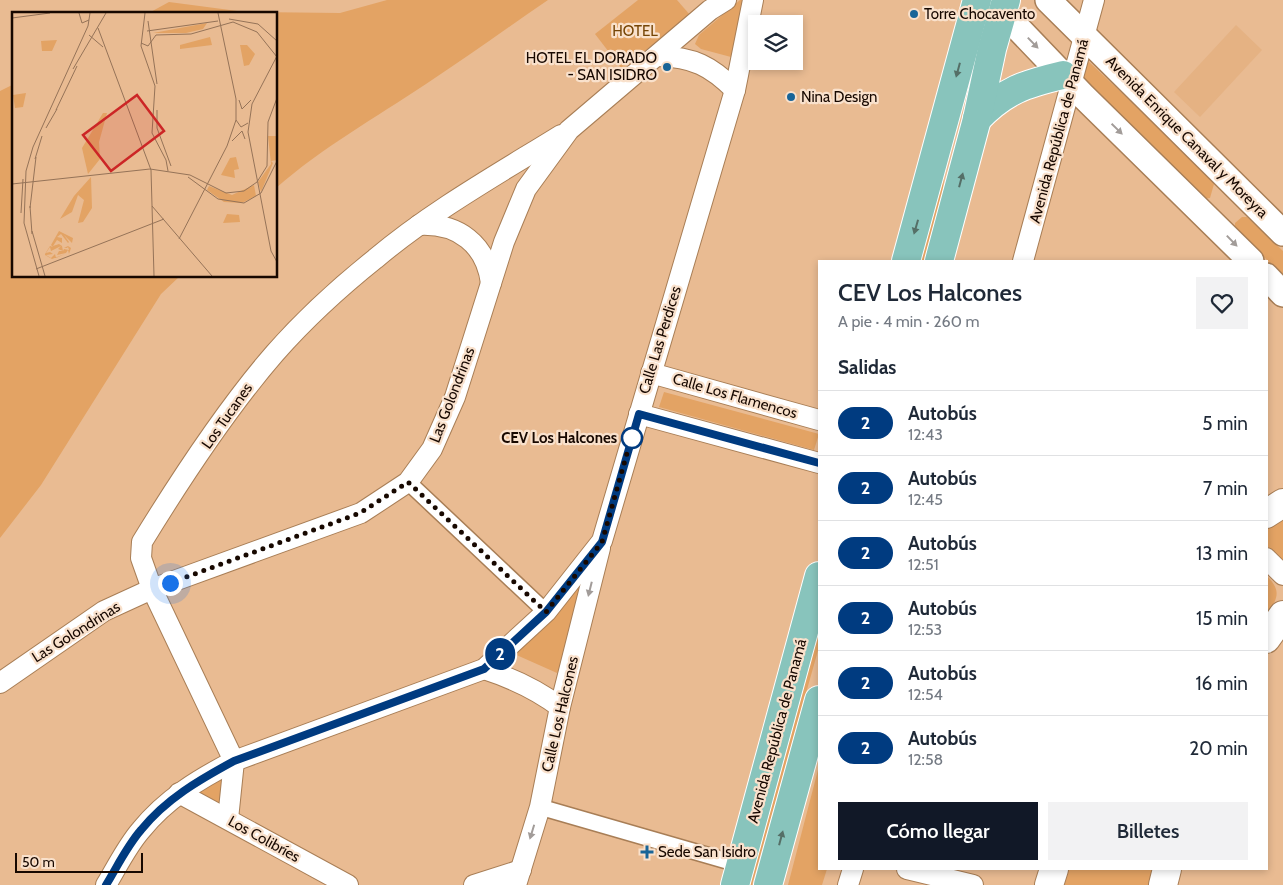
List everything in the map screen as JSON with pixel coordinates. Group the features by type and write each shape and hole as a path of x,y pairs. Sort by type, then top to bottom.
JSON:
{"main road":[{"path":"906,260 977,0"},
{"path":"939,260 977,120 1000,4"},
{"path":"977,120 995,101 1016,88 1068,79"},
{"path":"1268,513 1283,503"},
{"name":"Avenida República de Panamá","path":"738,875 818,580"},
{"path":"1268,637 1283,615"},
{"path":"768,885 818,704"},
{"path":"1049,885 1054,870"},
{"path":"1163,885 1167,870"}],"street":[{"name":"Calle Las Perdices","path":"106,885 140,830 179,793 234,761 484,669 546,612 602,542 735,90 753,0"},
{"name":"Avenida Enrique Canaval y Moreyra","path":"1048,0 1086,35 1283,233"},
{"name":"Avenida República de Panamá","path":"1023,260 1063,110 1068,79 1086,35 1094,0"},
{"name":"Las Golondrinas","path":"0,682 104,612 152,589 360,513 408,482 432,449 455,397 504,242 520,200 568,130 658,56 712,3"},
{"path":"1000,4 1068,79 1251,260"},
{"path":"658,56 680,57 701,63 720,75 735,90"},
{"name":"Los Tucanes","path":"234,761 152,589 141,558 142,542 253,379 277,351 320,309 374,259 419,224 568,130"},
{"path":"1213,221 1241,191"},
{"path":"419,224 449,227 463,234 483,256 489,270 491,285"},
{"path":"1268,278 1283,294"},
{"name":"Calle Los Flamencos","path":"651,373 818,420"},
{"path":"639,414 818,463"},
{"path":"408,482 546,612"},
{"name":"Calle Los Halcones","path":"518,878 540,807 560,706 602,542"},
{"path":"1268,560 1283,575"},
{"path":"484,669 516,679 544,694 560,706"},
{"path":"228,819 234,761"},
{"name":"Los Colibríes","path":"179,793 348,885"},
{"path":"540,807 738,875"},
{"path":"848,885 853,870"},
{"path":"911,870 973,885"},
{"path":"474,885 518,878"}],"shaded area":[{"path":"1236,25 1262,50 1200,117 1174,92"}],"green space":[{"path":"387,0 548,0 441,74 312,159 278,186 278,12 340,13"},
{"name":"HOTEL","path":"638,0 677,0 690,15 622,69 595,34"},
{"path":"740,0 748,0 735,53 731,57 701,49 695,44 699,35"},
{"path":"169,2 245,12 151,12"},
{"path":"974,51 978,51 944,176 942,199 925,260 915,260"},
{"path":"1087,60 1211,177 1214,184 1210,198 1203,199 1081,79"},
{"path":"12,85 12,278 178,278 161,294 41,485 0,538 0,91"},
{"path":"1242,217 1247,217 1283,251 1283,276 1235,228 1235,223"},
{"path":"664,392 818,434 818,437 814,450 659,407"},
{"path":"1283,513 1283,561 1268,547 1268,524"},
{"path":"1268,577 1275,586 1276,591 1273,605 1268,614"},
{"path":"581,580 586,587 566,659 557,673 512,653 533,638 551,621"},
{"path":"818,612 818,651 752,885 740,885"},
{"path":"818,770 818,870 827,870 822,885 788,885"},
{"path":"221,778 221,804 198,792"},
{"path":"1064,870 1157,870 1154,885 1060,885"}],"bus line":[{"name":"2","path":"106,885 140,830 179,793 208,775 234,761 484,669 546,612 602,542 639,414 818,463"}],"place":[{"name":"Torre Chocavento","path":"914,14"},
{"name":"HOTEL EL DORADO - SAN ISIDRO","path":"667,67"},
{"name":"Nina Design","path":"791,97"},
{"name":"CEV Los Halcones","path":"632,438"},
{"name":"Sede San Isidro","path":"647,852"}],"route":[{"path":"170,583 360,513 389,497 408,482 546,612 602,542 633,432 632,438"}]}
